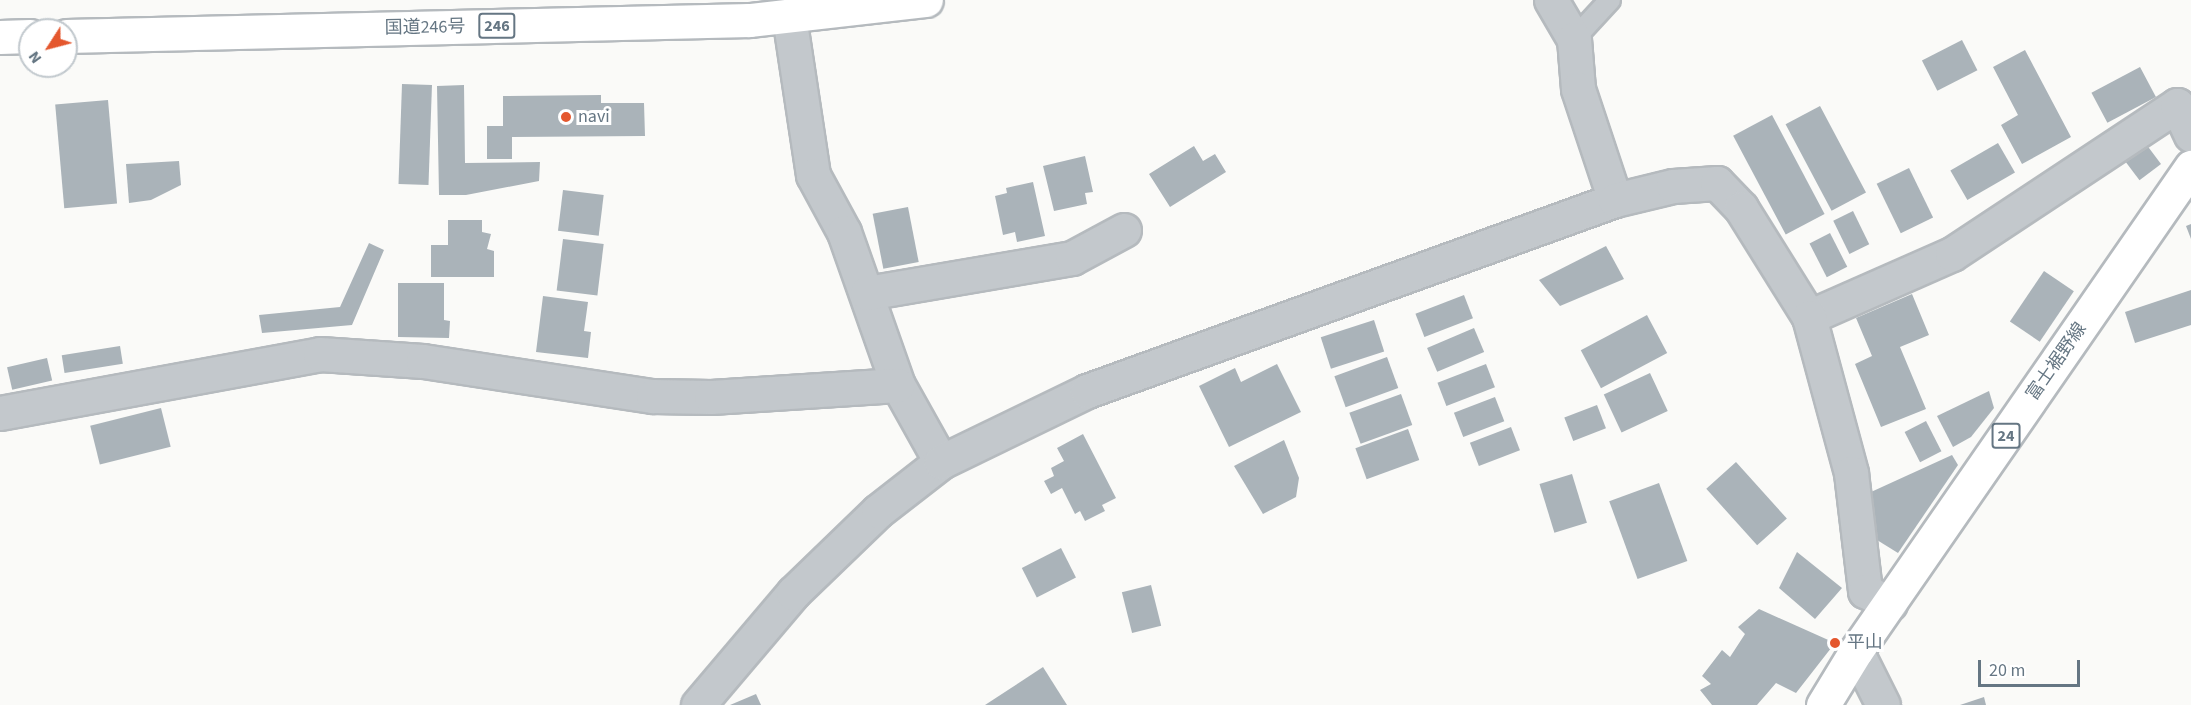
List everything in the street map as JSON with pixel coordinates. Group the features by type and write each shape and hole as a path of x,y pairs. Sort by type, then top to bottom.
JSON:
{"main road":[{"name":"国道246号","path":"78,36 789,16 926,0"},
{"path":"0,37 18,36"},
{"name":"富士裾野線","path":"1823,705 1856,651 2191,167"}],"street":[{"path":"1551,0 1574,39 1578,89 1615,200"},
{"path":"789,16 813,175 844,232 898,385 941,462"},
{"path":"1809,317 1952,254 2177,105 2191,135"},
{"path":"698,705 793,593 878,511 941,462 1087,391 1615,200 1673,186 1717,183 1741,208 1809,317 1851,473 1865,591 1890,603"},
{"path":"867,293 1072,258 1124,230"},
{"path":"0,413 320,354 423,361 653,396 848,391 898,385"},
{"path":"1856,651 1882,705"}],"lane":[{"path":"1574,39 1610,0"}],"building":[{"path":"1962,40 1977,70 1937,91 1922,60"},
{"path":"2025,50 2071,137 2022,164 2001,125 2018,115 1993,67"},
{"path":"2140,67 2156,97 2107,123 2091,93"},
{"path":"402,84 432,85 428,185 399,184"},
{"path":"464,85 465,163 540,162 539,181 466,195 439,195 437,86"},
{"path":"601,95 601,103 644,103 645,136 512,137 512,159 487,159 487,126 503,126 503,96"},
{"path":"108,100 117,204 64,208 55,105"},
{"path":"1820,106 1866,193 1832,211 1786,124"},
{"path":"1772,115 1825,214 1786,235 1733,136"},
{"path":"1998,143 2015,172 1967,200 1950,170"},
{"path":"2146,144 2161,164 2139,180 2124,160"},
{"path":"1194,146 1203,161 1215,154 1226,172 1170,207 1149,174"},
{"path":"1085,156 1093,192 1085,193 1087,204 1054,211 1043,166"},
{"path":"179,161 181,185 151,200 129,203 126,164"},
{"path":"1909,168 1933,217 1901,233 1877,184"},
{"path":"1033,182 1045,236 1017,242 1015,232 1003,235 995,196 1007,193 1006,188"},
{"path":"563,190 604,195 599,236 558,231"},
{"path":"908,207 919,262 883,269 873,214"},
{"path":"1853,211 1869,244 1849,254 1833,221"},
{"path":"448,220 482,220 482,232 491,234 487,249 494,251 494,277 431,277 431,245 448,245"},
{"path":"2191,224 2191,239 2186,226"},
{"path":"1830,233 1847,267 1827,277 1810,243"},
{"path":"563,239 604,244 597,296 557,291"},
{"path":"369,243 384,250 352,325 262,333 259,315 340,307"},
{"path":"1606,246 1624,279 1560,306 1539,280"},
{"path":"2044,271 2074,291 2040,342 2010,322"},
{"path":"398,283 444,283 444,320 450,321 449,338 398,337"},
{"path":"2191,290 2191,325 2135,343 2125,312"},
{"path":"1912,294 1929,335 1900,347 1926,409 1881,427 1855,364 1872,356 1856,318"},
{"path":"1464,295 1473,318 1424,337 1415,314"},
{"path":"543,296 588,302 584,331 591,332 588,358 536,352"},
{"path":"1647,315 1667,353 1601,388 1581,350"},
{"path":"1374,320 1384,351 1331,369 1321,337"},
{"path":"1474,328 1484,352 1437,372 1427,348"},
{"path":"120,346 123,364 65,373 62,355"},
{"path":"1387,357 1398,388 1346,407 1334,376"},
{"path":"47,358 52,380 12,390 7,367"},
{"path":"1277,364 1301,412 1229,447 1199,386 1235,368 1241,382"},
{"path":"1486,364 1495,387 1446,406 1437,383"},
{"path":"1650,373 1668,411 1622,433 1604,395"},
{"path":"1989,391 1994,408 1971,437 1953,447 1937,416"},
{"path":"1401,394 1412,425 1361,444 1349,413"},
{"path":"1495,397 1504,421 1463,437 1454,413"},
{"path":"1597,405 1606,428 1573,441 1564,418"},
{"path":"161,408 171,447 100,464 90,426"},
{"path":"1926,421 1941,451 1920,462 1905,432"},
{"path":"1511,427 1520,450 1479,466 1470,443"},
{"path":"1408,429 1419,460 1367,479 1355,448"},
{"path":"1083,434 1116,498 1102,505 1105,511 1085,521 1080,511 1075,514 1062,488 1051,494 1044,481 1054,476 1051,468 1064,461 1057,448"},
{"path":"1284,440 1299,478 1296,497 1263,514 1234,466"},
{"path":"1952,455 1958,465 1898,553 1877,540 1871,492"},
{"path":"1736,462 1787,518 1757,545 1706,489"},
{"path":"1572,474 1587,523 1554,533 1539,484"},
{"path":"1659,483 1687,561 1638,579 1609,501"},
{"path":"1061,548 1076,577 1037,597 1022,568"},
{"path":"1797,552 1842,588 1815,619 1779,588"},
{"path":"1151,585 1161,626 1132,633 1122,592"},
{"path":"1759,609 1835,643 1796,693 1776,683 1757,705 1712,705 1700,690 1711,684 1702,676 1722,650 1730,657 1745,634 1738,627"},
{"path":"1043,667 1067,705 985,705"},
{"path":"756,694 761,705 730,705"},
{"path":"1984,697 1986,705 1960,705"}],"place":[{"name":"navi","path":"566,117"},
{"name":"平山","path":"1835,643"}]}
